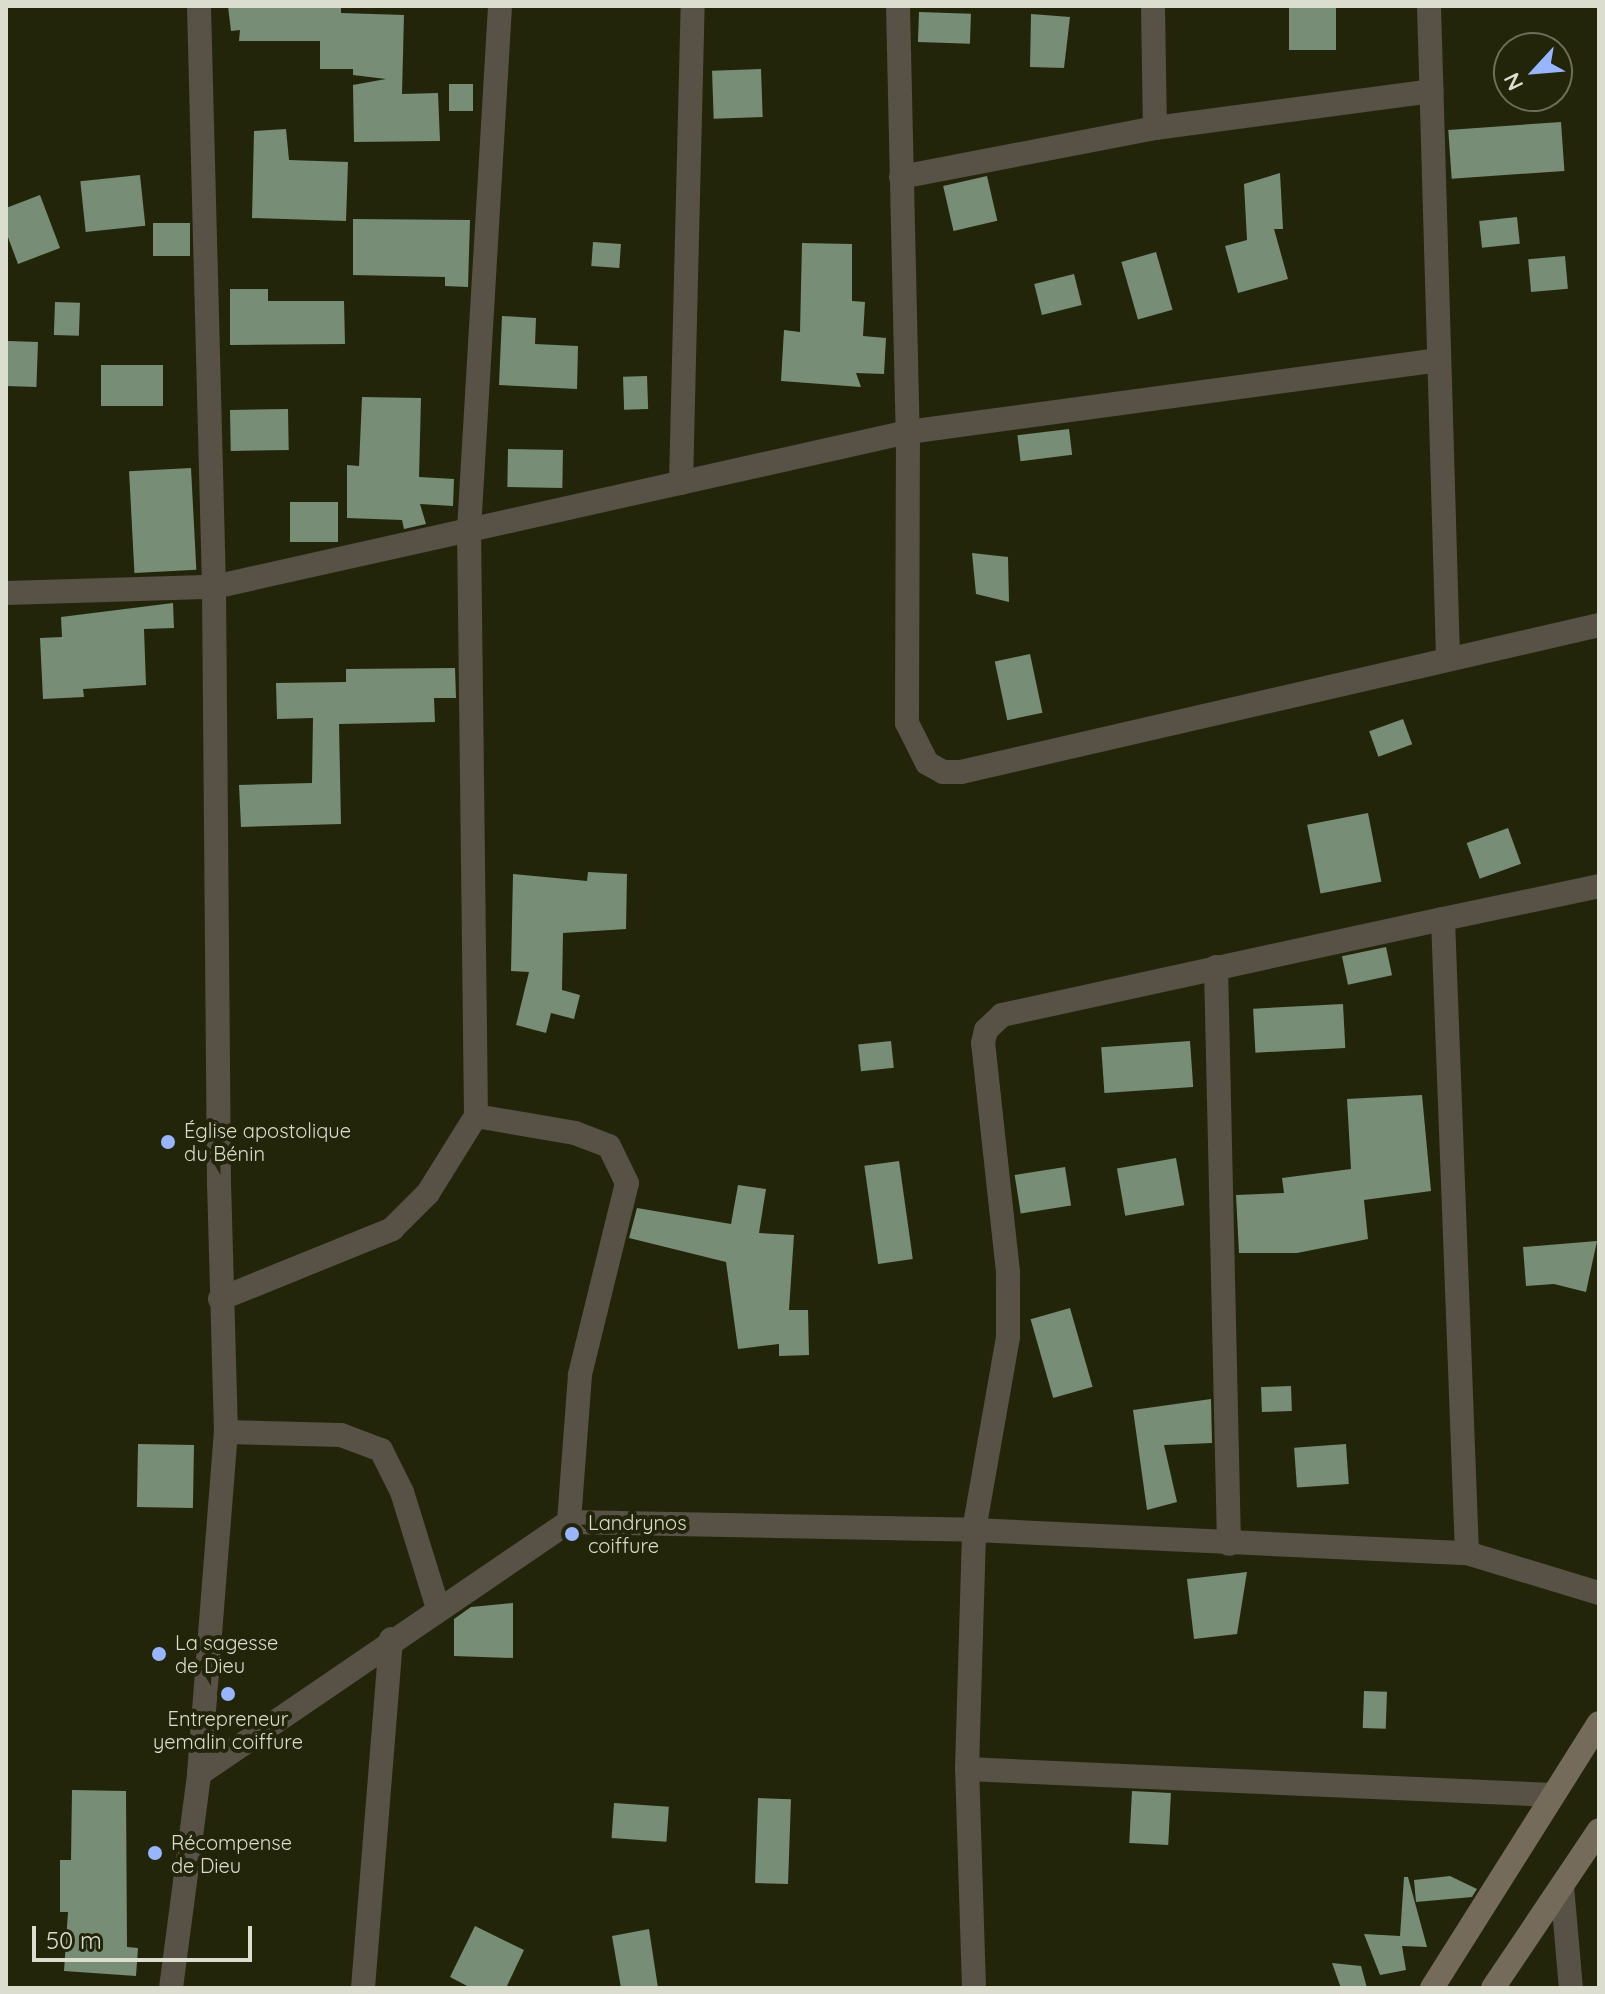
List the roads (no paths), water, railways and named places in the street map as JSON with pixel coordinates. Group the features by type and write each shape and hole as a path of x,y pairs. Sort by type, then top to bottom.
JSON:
{"main road":[{"path":"1432,1988 1599,1723"},
{"path":"1493,1988 1562,1886 1591,1852 1599,1830"}],"street":[{"path":"171,1988 199,1774 226,1432 220,1299 214,587 199,6"},
{"path":"220,1299 392,1229 428,1193 476,1116 469,530 500,6"},
{"path":"681,483 693,6"},
{"path":"898,6 908,432 907,723 915,748 943,772 1599,625"},
{"path":"1153,6 1155,128"},
{"path":"1429,6 1448,659"},
{"path":"901,177 1155,128 1432,91"},
{"path":"6,593 214,587 908,432 1439,360"},
{"path":"974,1988 967,1769 974,1530 1008,1337 1008,1272 983,1043 986,1030 1002,1015 1599,886"},
{"path":"1443,919 1467,1553"},
{"path":"1216,967 1229,1544"},
{"path":"476,1116 575,1133 609,1146 627,1183 580,1375 569,1522"},
{"path":"226,1432 341,1435 381,1450 402,1492 438,1608"},
{"path":"199,1774 391,1639 569,1522 974,1530 1467,1553 1599,1593"},
{"path":"363,1988 391,1639"},
{"path":"967,1769 1552,1795"},
{"path":"1562,1886 1571,1988"}],"place":[{"name":"Église apostolique du Bénin","path":"168,1142"},
{"name":"Landrynos coiffure","path":"572,1534"},
{"name":"La sagesse de Dieu","path":"159,1654"},
{"name":"Entrepreneur yemalin coiffure","path":"228,1694"},
{"name":"Récompense de Dieu","path":"155,1853"}]}
